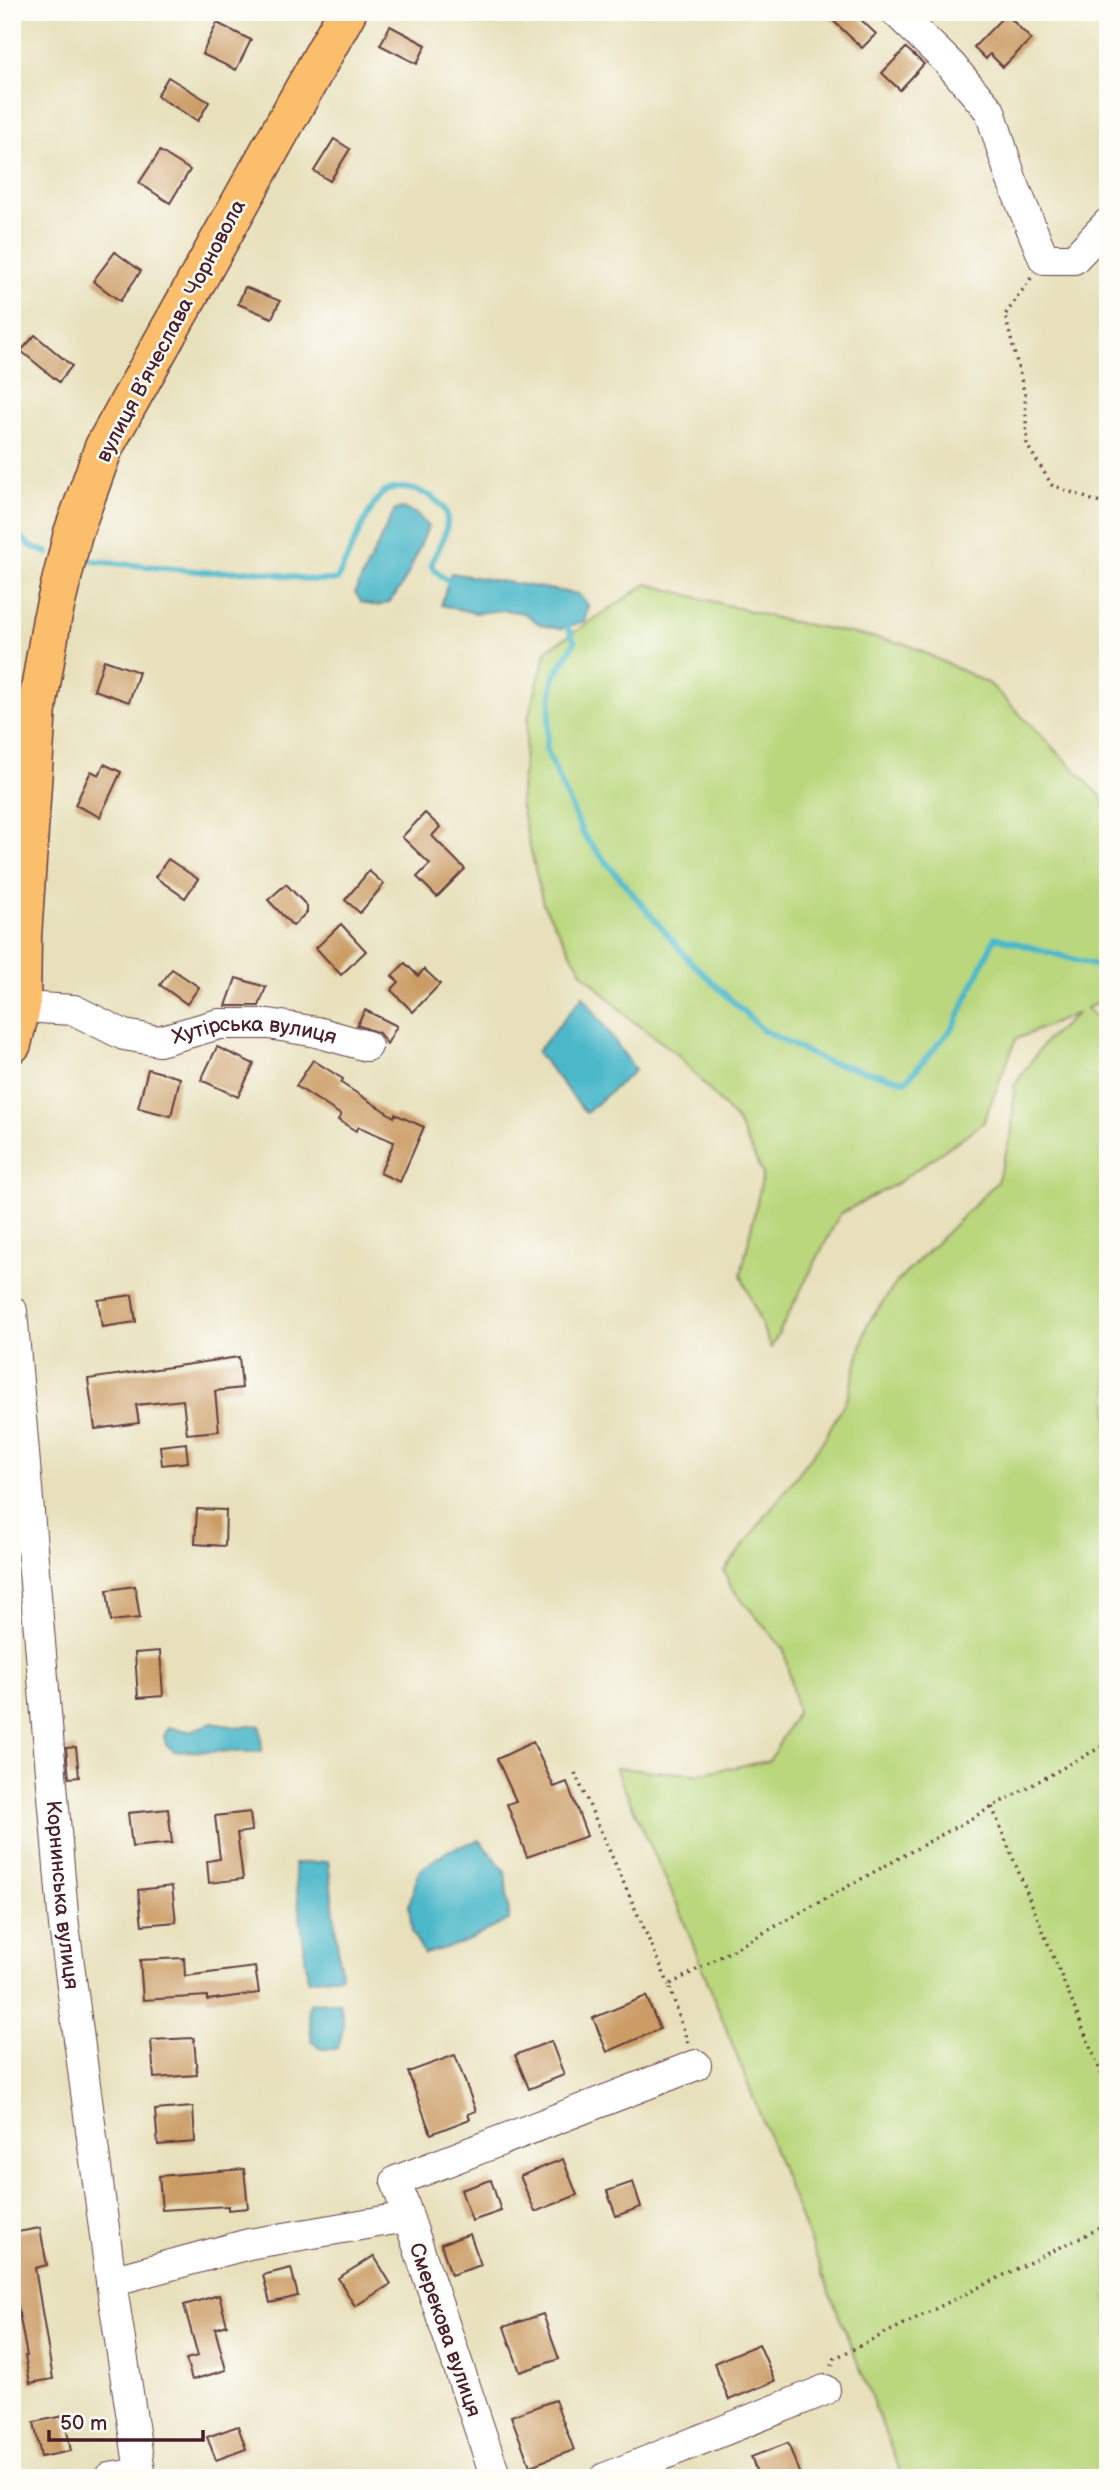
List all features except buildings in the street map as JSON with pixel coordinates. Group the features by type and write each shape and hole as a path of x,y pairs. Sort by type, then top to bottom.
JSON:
{"main road":[{"name":"вулиця Вʼячеслава Чорновола","path":"12,1044 21,1007 22,937 37,708 52,619 73,533 104,447 347,12"}],"street":[{"path":"896,12 949,63 990,111 1044,260 1074,259 1108,223"},
{"name":"Хутірська вулиця","path":"21,1007 74,1010 124,1035 159,1041 219,1024 269,1024 317,1032 367,1046"},
{"name":"Корнинська вулиця","path":"12,1311 64,1926 111,2281 141,2475"},
{"name":"Смерекова вулиця","path":"496,2478 396,2181 696,2064"},
{"path":"111,2281 249,2244 407,2217"},
{"path":"606,2478 825,2390"},
{"path":"109,2478 141,2475"}],"path":[{"path":"1044,260 1006,315 1025,395 1027,445 1052,485 1108,506"},
{"path":"669,1985 1108,1743"},
{"path":"575,1773 669,1985 696,2064"},
{"path":"992,1807 1108,2090"},
{"path":"825,2390 835,2357 1108,2224"}],"green space":[{"path":"647,584 783,620 906,644 990,684 1101,796 1108,813 1108,999 1086,1008 1108,1027 1108,2478 903,2478 677,1904 615,1768 694,1774 769,1761 797,1712 784,1650 731,1587 724,1571 823,1441 848,1396 867,1325 897,1282 997,1182 1012,1132 1014,1086 1045,1042 1078,1013 1016,1039 983,1123 896,1184 840,1214 771,1348 741,1275 763,1174 737,1121 677,1054 629,1018 582,972 543,904 520,803 528,718 547,650"}],"water":[{"path":"401,508 416,513 428,527 416,556 400,588 388,602 371,605 361,602 355,592 394,511"},
{"path":"451,573 578,594 588,605 585,621 561,629 541,625 524,613 503,610 475,613 441,605"},
{"path":"583,996 635,1070 586,1113 537,1052"},
{"path":"212,1723 242,1728 260,1726 262,1752 174,1751 166,1745 164,1736 169,1727 187,1731"},
{"path":"479,1840 505,1871 509,1920 462,1943 424,1954 412,1932 409,1905 419,1871 445,1852"},
{"path":"328,1861 341,1976 308,1980 294,1864"},
{"path":"339,2002 343,2026 337,2049 321,2049 312,2041 308,2009 311,2003"}],"waterway":[{"path":"82,560 207,572 256,571 313,580 337,580 364,521 377,500 382,494 400,488 421,492 445,510 446,530 431,564 453,586"},
{"path":"12,530 31,546 48,553"},
{"path":"565,622 575,642 553,679 546,749 584,836 689,960 763,1030 824,1061 906,1081 954,1026 995,937 1108,969"}]}
